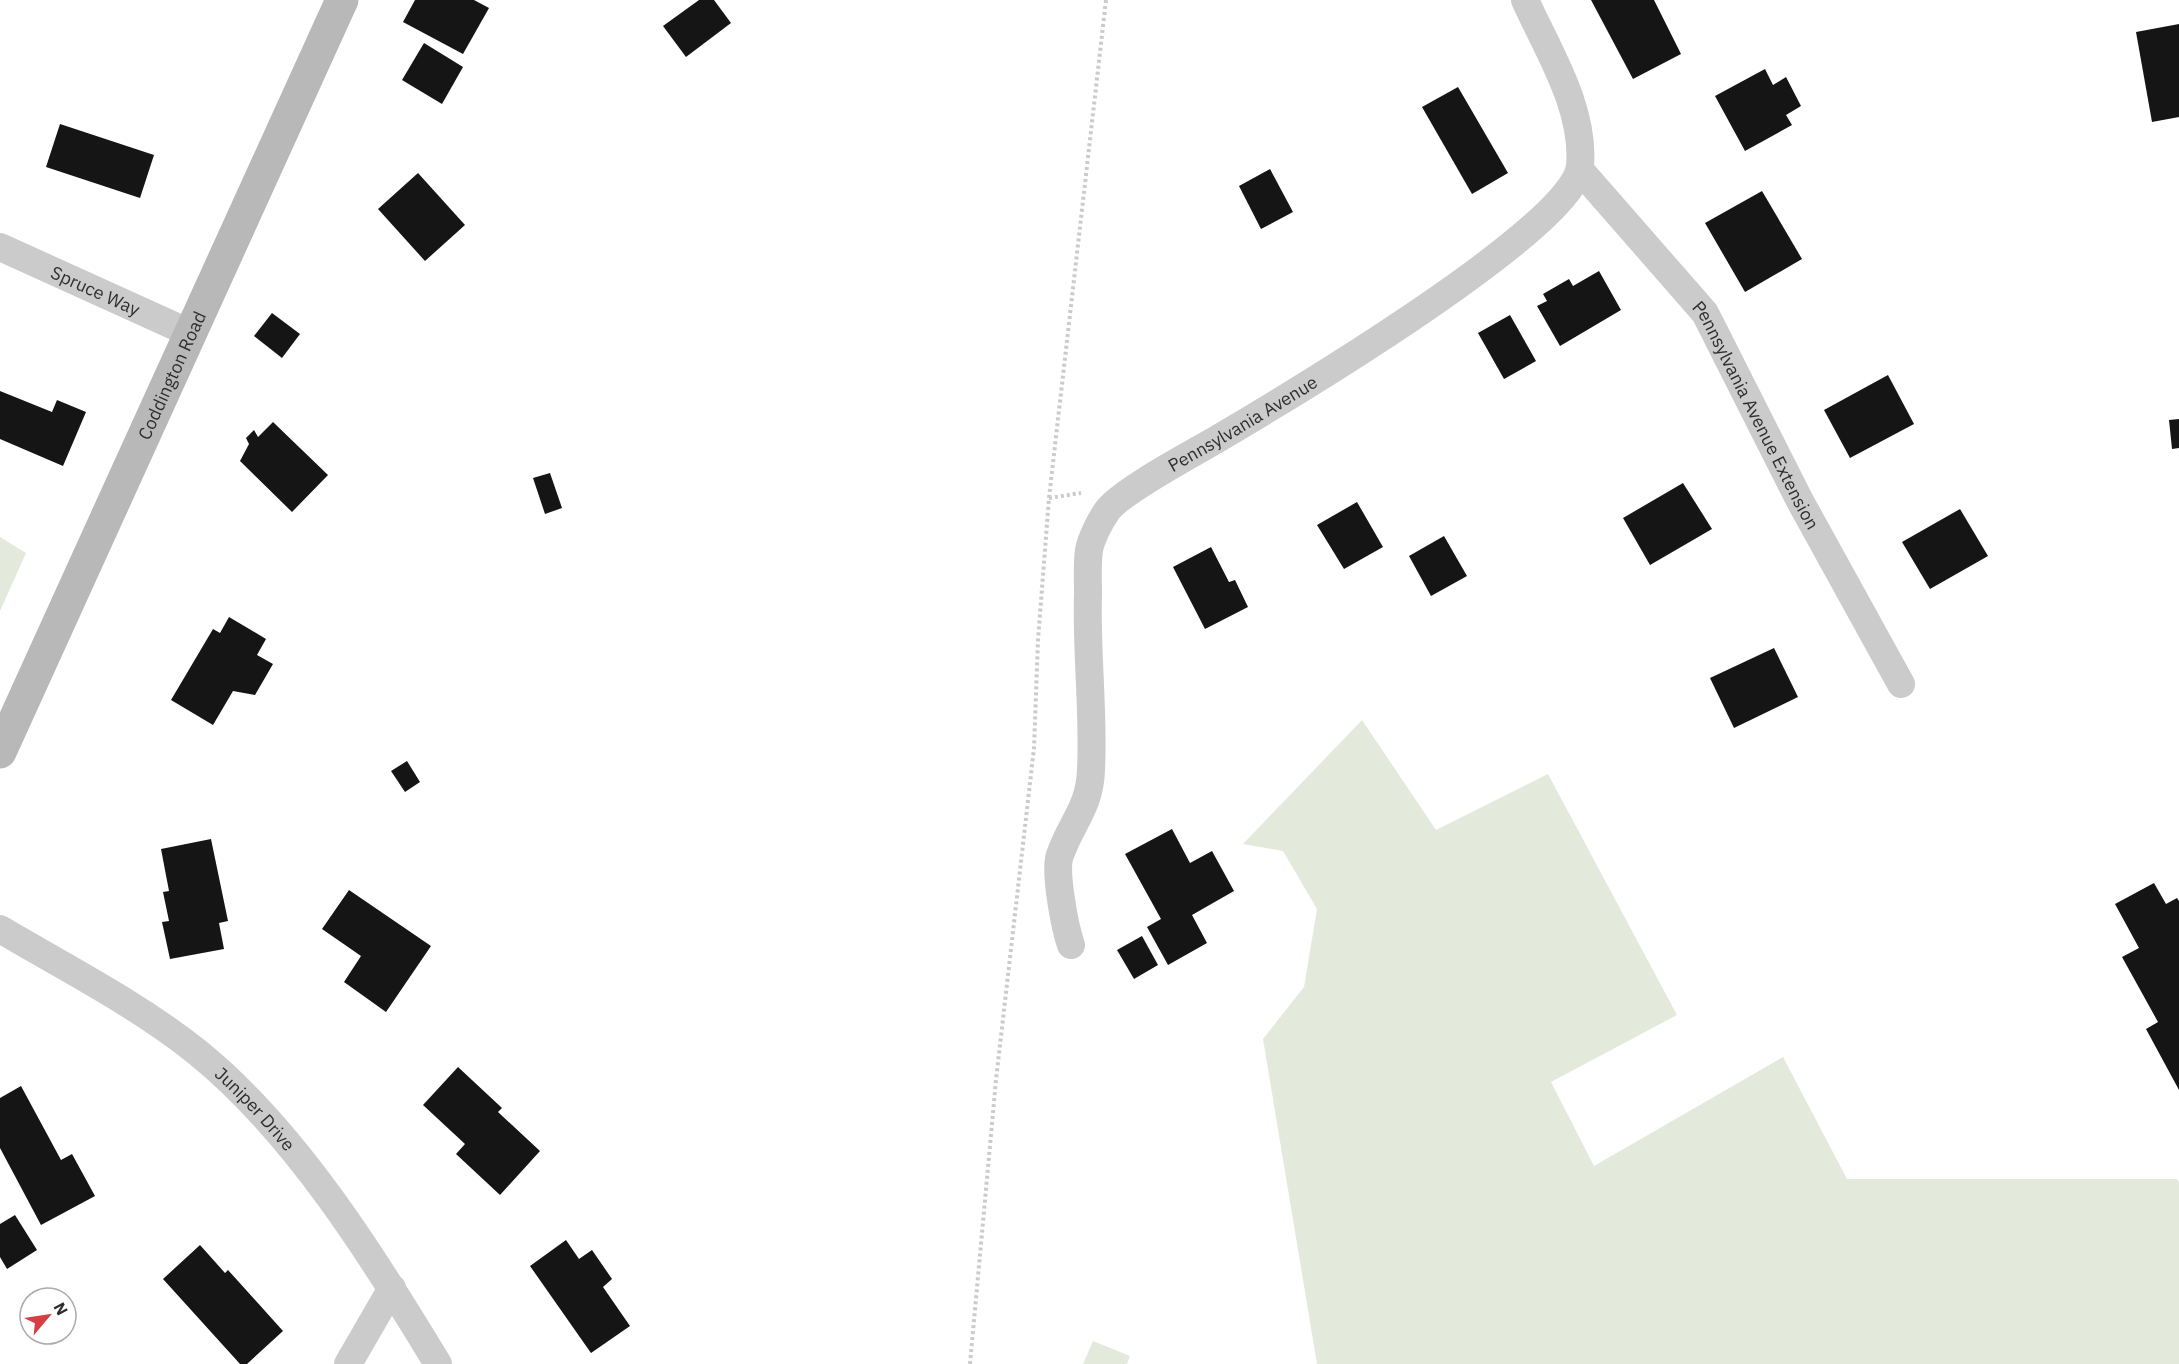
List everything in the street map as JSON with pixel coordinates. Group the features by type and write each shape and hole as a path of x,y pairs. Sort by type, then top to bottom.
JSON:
{"street":[{"name":"Coddington Road","path":"0,752 342,0"},
{"name":"Pennsylvania Avenue","path":"1071,945 1064,925 1059,857 1085,808 1091,772 1089,548 1108,509 1141,484 1334,369 1492,260 1548,215 1568,193 1580,170 1580,139 1570,97 1525,0"},
{"name":"Pennsylvania Avenue Extension","path":"1580,170 1705,314 1800,501 1901,684"},
{"name":"Spruce Way","path":"0,247 192,334"},
{"name":"Juniper Drive","path":"0,929 138,1011 196,1052 243,1094 294,1154 361,1241 438,1364"},
{"path":"348,1364 392,1288"}],"path":[{"path":"970,1364 996,1080 1034,748 1038,640 1049,498 1106,0"}],"shaded area":[{"path":"0,537 26,553 0,611"},
{"path":"1362,720 1436,830 1548,774 1677,1015 1551,1082 1594,1166 1783,1057 1847,1179 2177,1179 2179,1183 2179,1364 1317,1364 1263,1039 1304,987 1317,909 1283,851 1243,844"},
{"path":"1093,1341 1130,1356 1127,1364 1083,1364"}],"building":[{"path":"415,0 474,0 489,8 463,54 403,22"},
{"path":"699,0 714,0 731,23 686,57 663,26"},
{"path":"1591,0 1654,0 1681,54 1633,79"},
{"path":"2179,24 2179,117 2152,122 2136,32"},
{"path":"424,43 463,67 442,104 402,80"},
{"path":"1765,69 1773,85 1786,77 1801,106 1786,115 1792,125 1745,151 1715,96"},
{"path":"1458,87 1508,173 1472,194 1422,107"},
{"path":"60,124 154,155 140,198 46,167"},
{"path":"1270,169 1293,212 1261,229 1239,186"},
{"path":"418,173 465,225 425,261 378,209"},
{"path":"1762,191 1802,259 1745,292 1705,223"},
{"path":"1599,271 1621,310 1560,346 1537,306 1547,301 1543,294 1569,279 1573,286"},
{"path":"272,313 300,334 282,358 254,336"},
{"path":"1510,315 1536,361 1504,379 1478,333"},
{"path":"1888,375 1914,424 1850,458 1824,410"},
{"path":"0,391 52,412 57,400 86,412 63,466 0,439"},
{"path":"2179,419 2179,448 2172,449 2169,420"},
{"path":"273,422 328,475 292,512 240,461 249,444 246,438 254,430 258,437"},
{"path":"550,473 562,508 545,514 533,478"},
{"path":"1683,483 1712,529 1650,565 1623,518"},
{"path":"1357,502 1383,547 1344,569 1317,525"},
{"path":"1960,509 1988,556 1930,589 1902,542"},
{"path":"1444,536 1467,576 1431,596 1409,556"},
{"path":"1211,547 1229,582 1235,580 1248,607 1205,629 1173,567"},
{"path":"229,617 266,639 257,655 273,664 255,695 233,691 213,725 171,700 213,629 220,633"},
{"path":"1774,648 1798,697 1734,728 1710,678"},
{"path":"407,761 420,782 405,792 391,771"},
{"path":"1172,829 1190,863 1212,851 1234,891 1192,915 1207,943 1168,965 1147,927 1161,919 1125,854"},
{"path":"211,839 228,921 219,923 224,949 170,959 162,922 169,921 163,892 169,891 161,849"},
{"path":"2154,883 2166,904 2177,898 2179,901 2179,1090 2146,1029 2158,1022 2122,957 2139,948 2115,904"},
{"path":"349,890 431,946 386,1012 344,982 361,956 322,929"},
{"path":"1142,936 1158,965 1134,979 1117,950"},
{"path":"458,1067 502,1108 498,1112 540,1151 500,1195 456,1154 465,1144 423,1105"},
{"path":"21,1086 61,1160 72,1154 95,1196 41,1225 0,1148 0,1098"},
{"path":"15,1215 37,1250 7,1269 0,1257 0,1224"},
{"path":"566,1240 579,1259 592,1250 612,1279 603,1287 630,1326 591,1353 530,1266"},
{"path":"200,1245 225,1273 228,1270 283,1331 247,1364 240,1364 163,1279"}]}
